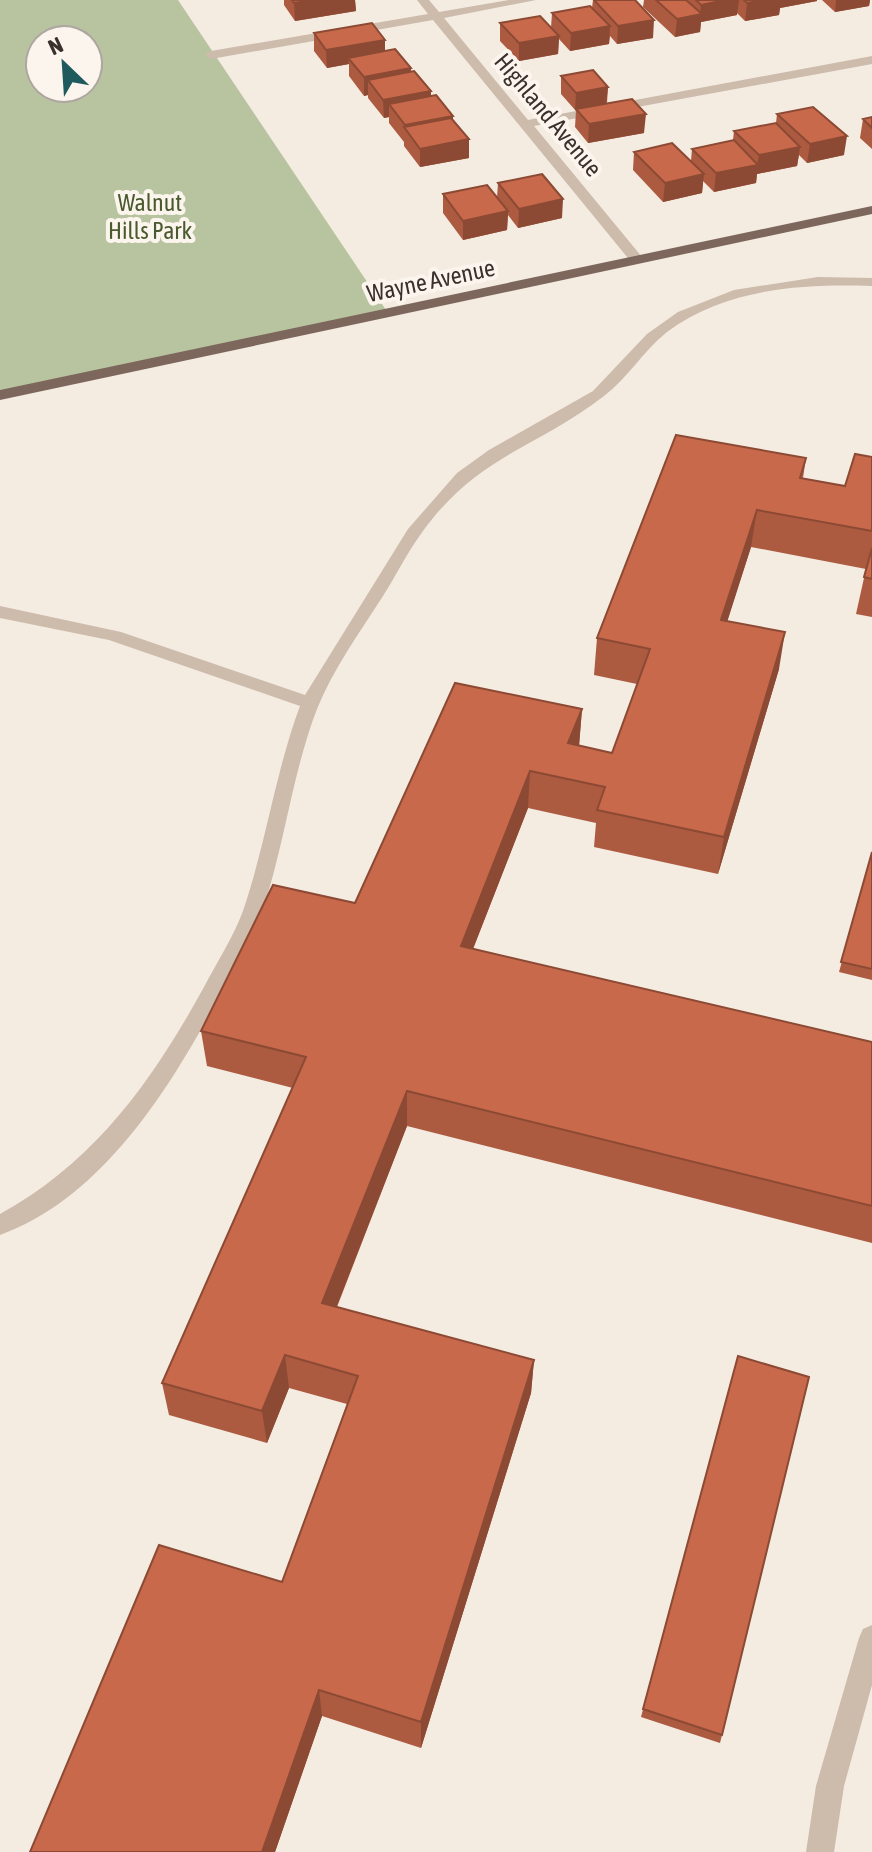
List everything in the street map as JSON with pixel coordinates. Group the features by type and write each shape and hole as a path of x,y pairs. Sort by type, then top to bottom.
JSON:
{"main road":[{"name":"Wayne Avenue","path":"0,395 872,210"}],"street":[{"name":"Highland Avenue","path":"423,0 637,260"},
{"path":"211,55 530,0"},
{"path":"526,124 872,60"},
{"path":"0,1225 26,1212 83,1173 124,1132 198,1018 251,915 273,846 292,760 311,703 424,518 463,476 503,450 564,419 593,398 660,331 682,315 720,300 768,287 806,282 872,282"},
{"path":"0,612 59,622 129,640 263,691 311,703"},
{"path":"820,1852 830,1786 872,1638"}],"green space":[{"name":"Walnut Hills Park","path":"0,0 178,0 388,313 0,395"}],"building":[{"path":"594,0 635,0 654,20 618,26"},
{"path":"656,0 686,0 702,14 677,19"},
{"path":"696,0 726,0 701,5"},
{"path":"590,6 610,26 571,33 552,13"},
{"path":"540,16 559,36 519,43 500,23"},
{"path":"372,23 385,40 326,50 314,33"},
{"path":"395,49 411,68 364,77 348,58"},
{"path":"593,70 608,87 576,93 561,76"},
{"path":"414,71 431,91 383,100 368,80"},
{"path":"436,95 453,116 405,125 389,104"},
{"path":"632,99 646,114 589,124 576,109"},
{"path":"813,107 847,136 810,144 777,114"},
{"path":"872,117 872,128 863,119"},
{"path":"451,118 469,139 420,149 404,127"},
{"path":"776,123 800,147 759,155 734,131"},
{"path":"734,140 758,165 716,173 692,149"},
{"path":"672,143 704,174 665,183 634,152"},
{"path":"542,174 563,199 519,209 498,183"},
{"path":"487,185 508,211 463,221 443,194"},
{"path":"676,435 806,458 800,478 845,486 855,454 872,457 872,531 757,510 721,620 785,632 724,837 597,810 605,787 530,771 461,946 872,1042 872,1206 407,1091 322,1303 534,1360 421,1722 319,1690 262,1852 30,1852 159,1545 282,1582 358,1376 285,1355 262,1411 162,1383 306,1057 201,1031 273,885 355,903 455,683 582,709 568,743 612,753 650,649 597,638"},
{"path":"872,548 872,579 864,577"},
{"path":"872,852 872,969 841,962"},
{"path":"738,1356 809,1377 722,1735 643,1709"}]}
